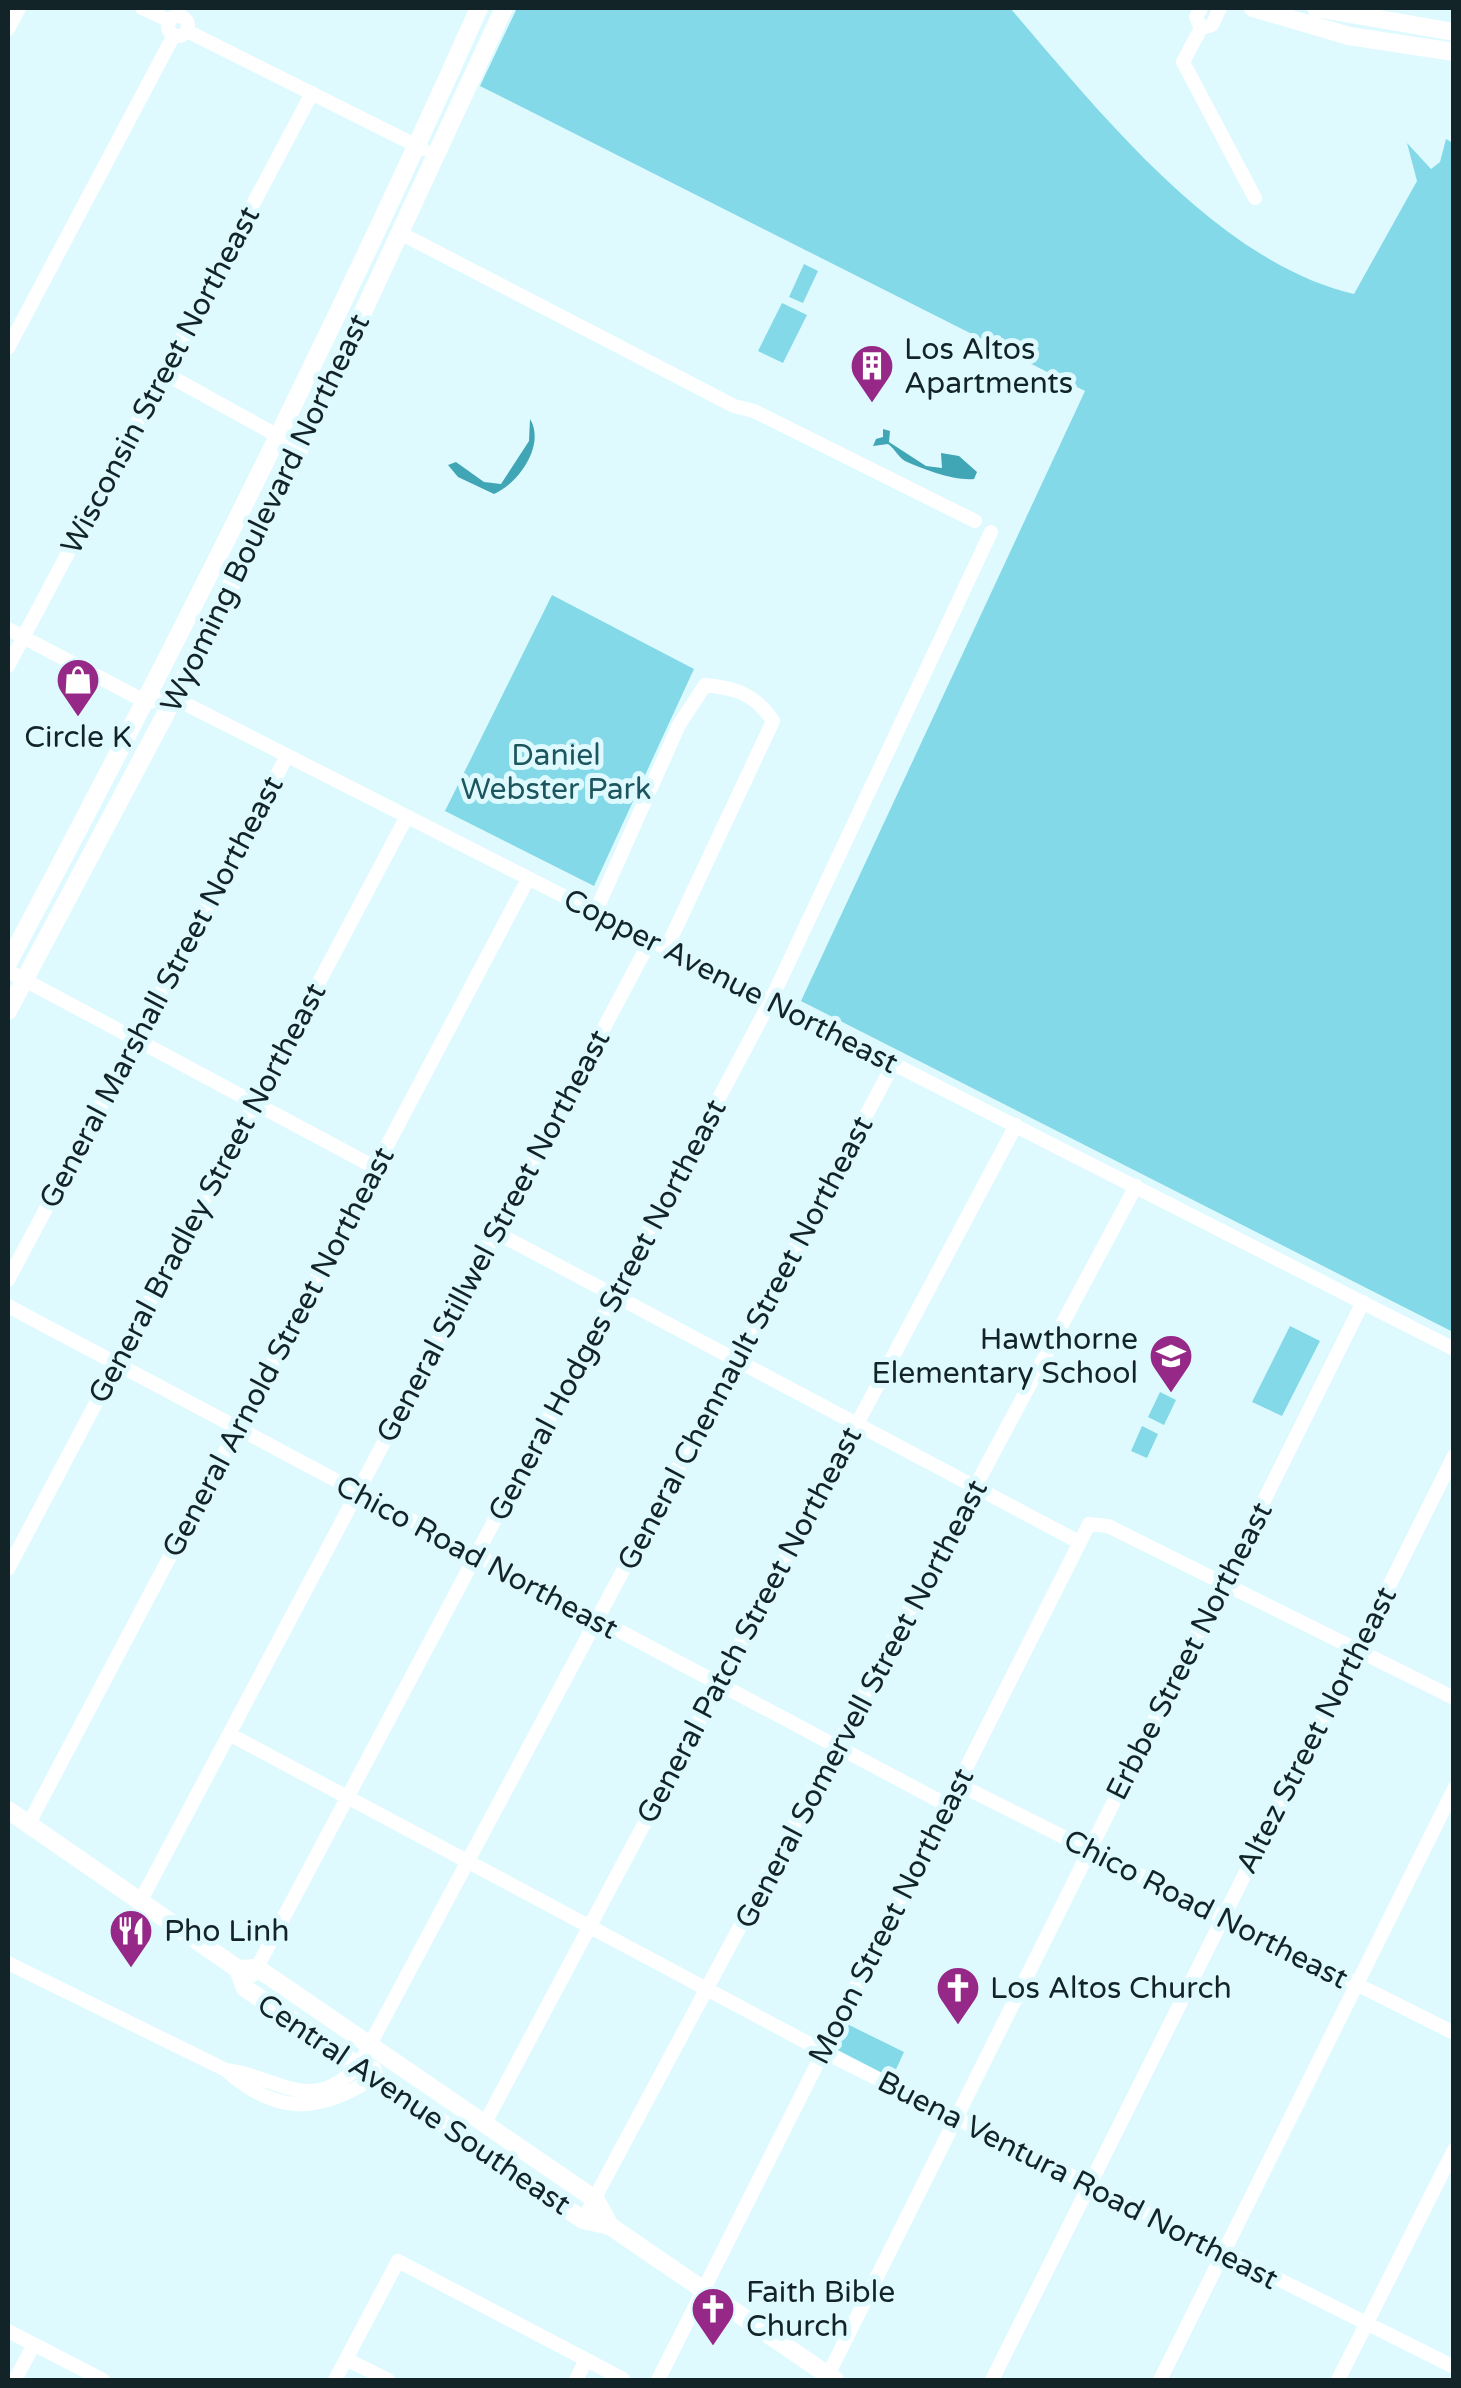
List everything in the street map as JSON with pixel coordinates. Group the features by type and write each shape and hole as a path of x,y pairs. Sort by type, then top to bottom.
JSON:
{"main road":[{"name":"Wyoming Boulevard Northeast","path":"8,963 280,437 479,8"},
{"name":"Wyoming Boulevard Northeast","path":"8,1010 16,976 174,698 300,448 504,8"},
{"path":"1253,8 1349,36 1454,52"},
{"path":"1316,8 1454,32"},
{"name":"Central Avenue Southeast","path":"8,1810 238,1969 245,1988 583,2220 610,2226 832,2378"},
{"path":"238,1969 258,1968 596,2200 610,2226"}],"street":[{"path":"8,30 19,8"},
{"path":"142,8 180,22 437,155"},
{"path":"1201,8 1196,17 1201,28"},
{"path":"1220,8 1212,25 1201,28 1182,62 1255,198"},
{"path":"8,348 180,22"},
{"name":"Wisconsin Street Northeast","path":"8,666 312,93"},
{"path":"402,234 732,405 754,410 974,521"},
{"path":"164,373 300,448"},
{"name":"General Hodges Street Northeast","path":"245,1988 770,1002 990,532"},
{"path":"8,629 146,702 174,698"},
{"path":"596,913 679,725 705,685 735,688 761,703 773,721 666,949"},
{"name":"Copper Avenue Northeast","path":"174,698 1454,1349"},
{"name":"General Marshall Street Northeast","path":"8,1280 288,756"},
{"name":"General Bradley Street Northeast","path":"8,1569 406,818"},
{"name":"General Arnold Street Northeast","path":"28,1824 528,879"},
{"name":"General Stillwel Street Northeast","path":"140,1902 650,941"},
{"path":"16,976 376,1168"},
{"name":"General Chennault Street Northeast","path":"367,2071 371,2047 894,1063"},
{"name":"General Patch Street Northeast","path":"484,2125 1016,1125"},
{"name":"General Somervell Street Northeast","path":"583,2220 1136,1186"},
{"path":"494,1232 1077,1542 1088,1524 1102,1523 1454,1698"},
{"name":"Erbbe Street Northeast","path":"832,2378 956,2118 1363,1302"},
{"name":"Chico Road Northeast","path":"8,1306 947,1805"},
{"name":"Altez Street Northeast","path":"992,2380 1454,1456"},
{"name":"Moon Street Northeast","path":"658,2380 1077,1542"},
{"name":"Buena Ventura Road Northeast","path":"228,1734 823,2051 1454,2367"},
{"name":"Chico Road Northeast","path":"958,1784 1454,2033"},
{"path":"1160,2380 1454,1789"},
{"path":"8,1963 226,2070 247,2072 289,2091 308,2092 367,2071"},
{"path":"1338,2380 1454,2150"},
{"path":"335,2380 398,2261 623,2379"},
{"path":"8,2330 104,2380"},
{"path":"15,2380 34,2344"},
{"path":"346,2359 388,2380"},
{"path":"576,2380 586,2360"}],"green space":[{"path":"517,8 1010,8 1122,135 1208,217 1255,250 1304,277 1354,294 1417,181 1407,143 1431,169 1440,162 1446,139 1453,143 1453,1332 801,1001 1085,391 480,86"},
{"path":"804,264 818,271 803,303 789,297"},
{"path":"782,303 807,315 783,363 758,351"},
{"name":"Daniel Webster Park","path":"552,595 694,669 594,886 445,811"},
{"path":"1290,1326 1320,1341 1282,1416 1252,1402"},
{"path":"1160,1392 1176,1400 1164,1425 1148,1417"},
{"path":"1142,1426 1158,1434 1147,1458 1131,1451"},
{"path":"845,2023 904,2052 892,2078 834,2048"}],"shaded area":[{"path":"530,419 534,429 532,452 520,473 503,489 494,494 458,477 448,465 456,462 484,482 501,484 529,441"},
{"path":"883,429 890,431 889,442 926,466 942,468 941,453 959,456 977,472 974,479 948,476 912,464 888,444 873,446 876,439 883,437"}],"place":[{"name":"Los Altos Apartments","path":"872,404"},
{"name":"Circle K","path":"78,718"},
{"name":"Hawthorne Elementary School","path":"1171,1394"},
{"name":"Pho Linh","path":"131,1969"},
{"name":"Los Altos Church","path":"958,2026"},
{"name":"Faith Bible Church","path":"713,2347"}]}
